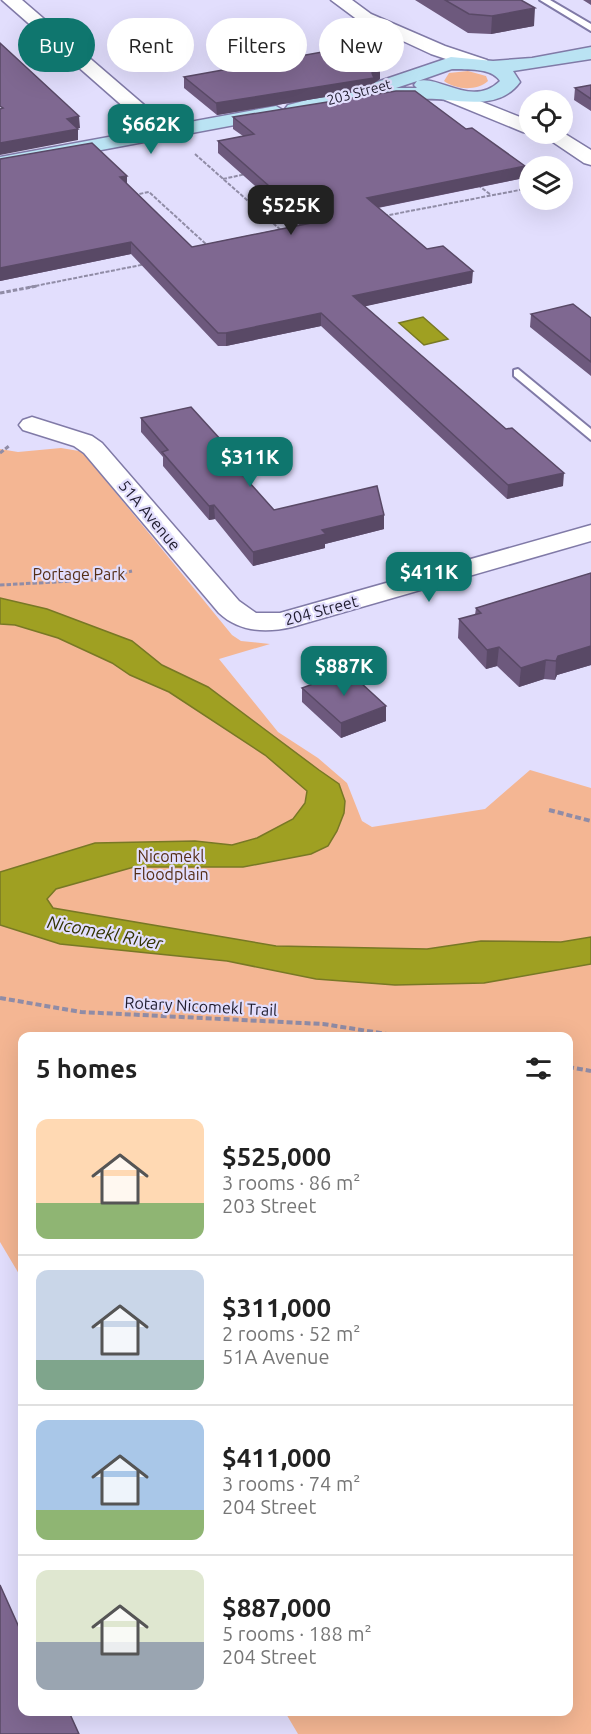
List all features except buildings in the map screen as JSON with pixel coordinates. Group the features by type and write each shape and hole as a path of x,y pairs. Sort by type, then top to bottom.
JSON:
{"main road":[{"path":"486,66 532,64 591,53"},
{"path":"486,66 508,76 507,86 591,60"},
{"name":"203 Street","path":"295,109 451,63 486,66"},
{"path":"425,72 420,79 423,85 447,95"},
{"name":"203 Street","path":"0,163 295,109 396,94 486,95 507,86"}],"street":[{"path":"10,0 165,133"},
{"path":"339,0 367,18"},
{"path":"404,35 432,48 486,66"},
{"path":"404,45 417,55 425,72"},
{"path":"507,86 506,95 512,106 519,111"},
{"path":"447,95 519,124"},
{"path":"567,144 591,159"},
{"name":"51A Avenue","path":"32,425 83,441 93,448 238,617 257,624"},
{"name":"204 Street","path":"257,624 282,621 591,533"}],"lane":[{"path":"544,0 591,28"},
{"path":"518,373 591,436"}],"path":[{"path":"190,150 282,232"},
{"path":"223,179 257,172"},
{"path":"473,182 491,195"},
{"path":"375,218 519,190"},
{"path":"126,197 149,192 208,246 201,250"},
{"path":"272,234 292,230"},
{"path":"0,293 148,263"},
{"path":"0,585 92,580 132,572"},
{"path":"549,810 591,821"},
{"name":"Rotary Nicomekl Trail","path":"0,998 81,1012 323,1024 374,1032"},
{"path":"573,1068 591,1071"}],"green space":[{"path":"468,71 486,76 488,81 472,88 466,88 444,81 449,73"},
{"name":"Nicomekl Floodplain","path":"61,448 79,451 85,455 232,635 241,641 270,644 219,659 278,732 318,758 347,783 362,821 372,827 485,809 530,770 591,788 591,1734 298,1734 287,1716 573,1716 573,1032 18,1032 18,1272 0,1242 0,449 18,452"}],"water":[{"path":"423,317 448,339 424,345 399,323"},
{"name":"Nicomekl River","path":"0,598 47,609 132,641 162,665 208,687 339,784 345,801 344,813 328,846 311,854 243,867 134,867 56,889 47,899 53,908 276,946 427,949 481,941 561,942 591,937 591,964 484,983 395,985 316,979 227,961 60,944 0,925 0,872 95,843 195,841 232,845 257,838 293,819 305,803 307,791 265,755 169,692 58,638 15,625 0,624"}],"park label":[{"name":"Portage Park","path":"79,574"}]}
